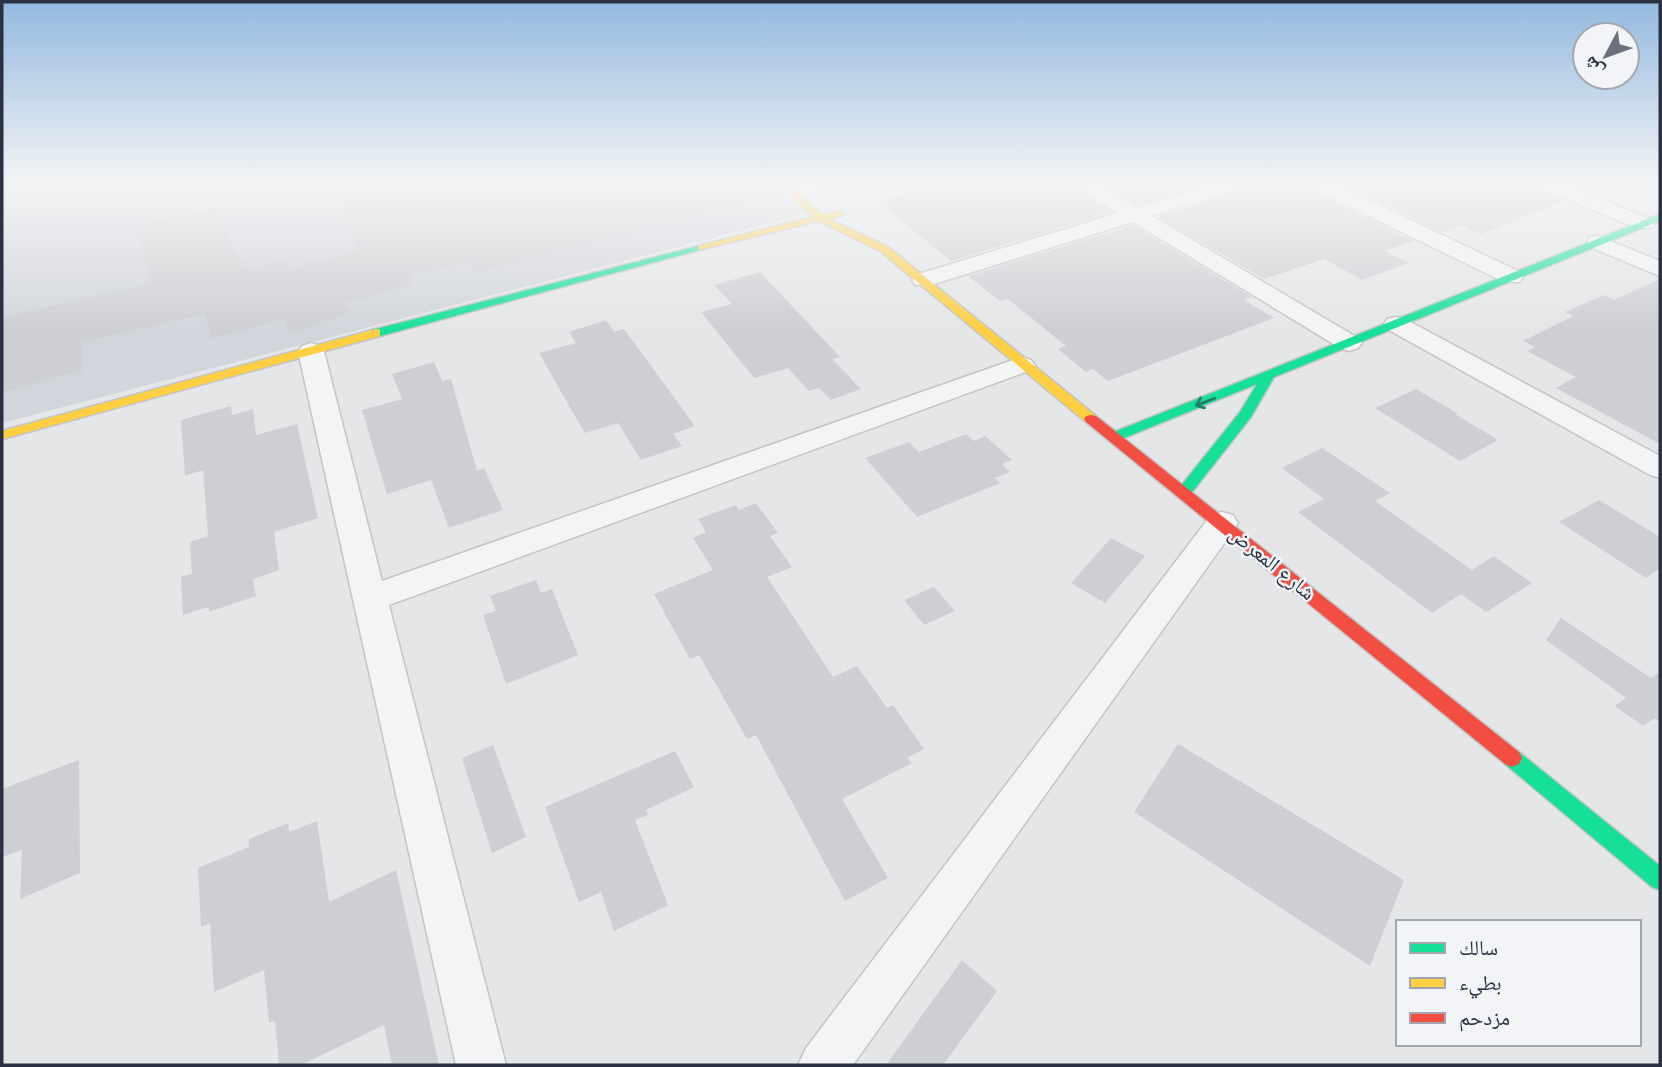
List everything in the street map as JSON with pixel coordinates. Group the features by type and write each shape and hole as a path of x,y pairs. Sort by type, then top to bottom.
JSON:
{"street":[{"path":"2,435 767,232"},
{"name":"شارع المعرض","path":"848,232 884,249"},
{"name":"شارع المعرض","path":"870,232 884,249 1022,365 1184,492 1660,879"},
{"path":"923,280 1082,232"},
{"path":"1161,232 1349,343"},
{"path":"1417,232 1512,277"},
{"path":"1114,438 1624,232"},
{"path":"1598,242 1660,269"},
{"path":"1396,324 1660,468"},
{"path":"311,351 481,1065"},
{"path":"369,599 1022,365"},
{"path":"1184,492 1246,414 1268,376"},
{"path":"823,1065 1222,523"}],"shaded area":[{"path":"2,232 736,232 2,423"}],"building":[{"path":"137,232 228,232 241,263 245,262 246,269 286,260 289,268 358,251 352,232 638,232 475,273 470,261 409,276 413,285 344,303 351,312 290,333 285,319 210,338 206,313 82,343 82,371 2,392 2,317 151,284"},
{"path":"915,232 1047,232 951,261"},
{"path":"1111,232 1144,232 1252,297 1244,300 1274,318 1108,381 1093,369 1086,372 1058,349 1066,346 1008,299 1000,301 968,276"},
{"path":"1183,232 1395,232 1414,241 1385,251 1408,263 1362,280 1324,259 1264,279"},
{"path":"760,272 840,357 832,359 861,389 831,400 819,388 809,391 788,368 754,378 701,312 732,304 714,285"},
{"path":"1660,279 1660,444 1556,388 1576,377 1527,351 1535,347 1523,341 1573,316 1565,312 1604,295 1614,300"},
{"path":"606,320 614,332 624,329 695,426 673,434 682,446 641,460 618,423 585,433 539,353 576,343 569,332"},
{"path":"434,362 442,381 451,379 477,471 484,468 503,510 449,528 431,480 387,494 362,410 402,399 392,374"},
{"path":"1416,389 1498,440 1460,461 1375,408"},
{"path":"231,406 232,415 253,409 256,435 297,424 318,518 274,532 279,570 253,579 256,596 209,612 209,607 183,615 181,577 192,574 190,542 208,536 203,470 185,476 181,420"},
{"path":"966,434 974,441 985,436 1012,460 1002,464 1010,472 995,478 1000,483 917,517 865,458 909,442 919,452"},
{"path":"1322,448 1390,493 1375,501 1472,570 1494,556 1532,583 1486,612 1461,594 1432,613 1298,512 1324,499 1282,468"},
{"path":"1599,500 1660,537 1660,568 1646,578 1559,522"},
{"path":"756,503 778,533 770,536 792,567 767,577 833,677 857,666 887,708 893,705 924,749 907,758 912,763 842,799 888,878 845,901 756,735 747,739 699,655 690,659 654,594 713,570 693,538 706,532 698,519 736,505 739,510"},
{"path":"1111,538 1145,556 1105,603 1071,583"},
{"path":"536,580 541,593 552,589 578,655 506,684 483,615 496,611 490,596"},
{"path":"934,587 955,611 924,625 904,600"},
{"path":"1561,618 1651,678 1660,671 1660,722 1655,718 1643,726 1615,706 1626,698 1546,640"},
{"path":"1178,744 1404,880 1370,966 1134,812"},
{"path":"493,745 526,837 492,853 462,758"},
{"path":"675,751 694,787 646,810 648,815 635,820 668,905 614,931 601,892 579,902 545,807"},
{"path":"79,760 80,873 20,899 22,850 2,857 2,789"},
{"path":"317,821 329,902 396,870 439,1065 392,1065 384,1025 301,1065 279,1065 275,1021 269,1023 264,970 214,992 210,923 201,927 198,868 249,847 249,839 288,823 289,832"},
{"path":"962,960 997,991 943,1065 886,1065"}],"traffic: fast":[{"path":"1114,437 1623,232"},
{"path":"376,333 702,248"},
{"path":"1184,492 1246,414 1268,376"},
{"path":"1512,758 1660,879"}],"traffic: slow":[{"path":"702,248 765,232"},
{"path":"848,232 884,249 1091,419"},
{"path":"2,435 376,333"}],"traffic: jam":[{"path":"1091,419 1512,758"}]}
